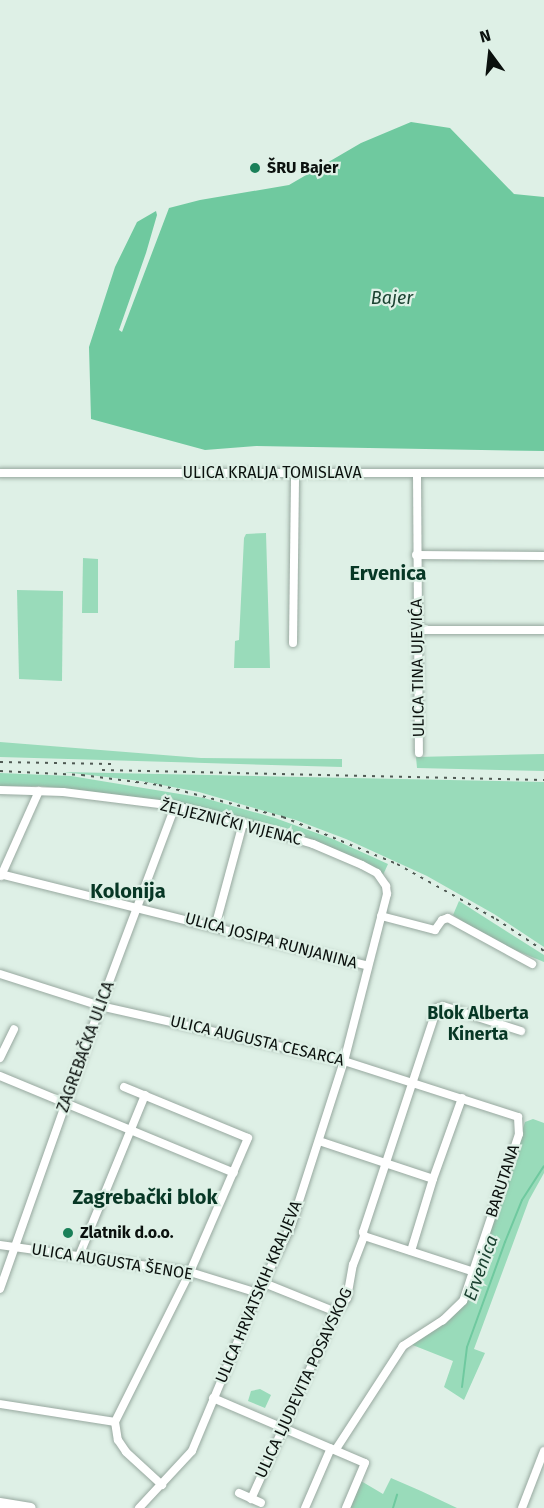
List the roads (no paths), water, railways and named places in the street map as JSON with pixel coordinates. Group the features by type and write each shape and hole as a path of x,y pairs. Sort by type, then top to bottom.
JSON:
{"main road":[{"path":"0,1503 30,1508"}],"street":[{"name":"ULICA KRALJA TOMISLAVA","path":"0,472 295,472 417,475 544,473"},
{"path":"293,643 295,472"},
{"name":"ULICA TINA UJEVIĆA","path":"417,475 419,753"},
{"path":"417,555 544,556"},
{"path":"418,630 544,630"},
{"name":"ŽELJEZNIČKI VIJENAC","path":"0,790 39,791 175,806 313,844 362,865 382,879"},
{"path":"1,875 39,791"},
{"name":"ZAGREBAČKA ULICA","path":"0,1289 100,1005 175,806"},
{"path":"215,927 243,823"},
{"name":"ULICA JOSIPA RUNJANINA","path":"1,875 138,906 368,966"},
{"name":"ULICA HRVATSKIH KRALJEVA","path":"139,1508 192,1451 258,1293 291,1226 344,1061 387,894 382,879"},
{"path":"381,916 435,930 442,920 448,918 532,964"},
{"name":"ULICA AUGUSTA CESARCA","path":"0,974 100,1005 344,1061 513,1114"},
{"path":"412,1082 437,1008 443,1005 521,1031"},
{"path":"0,1058 14,1029"},
{"path":"0,1076 234,1173"},
{"name":"ULICA LJUDEVITA POSAVSKOG","path":"251,1499 336,1312 347,1298 353,1265 412,1082"},
{"path":"124,1087 248,1138 190,1272 115,1422 118,1440 126,1452 162,1485"},
{"path":"79,1256 145,1095"},
{"path":"411,1251 433,1179 462,1098"},
{"name":"BARUTANA","path":"305,1508 333,1448 403,1346 455,1311 463,1301 519,1134 520,1121 513,1114"},
{"path":"319,1141 433,1179"},
{"path":"364,1236 474,1272"},
{"name":"ULICA AUGUSTA ŠENOE","path":"0,1245 190,1272 258,1293"},
{"path":"264,1283 336,1312"},
{"path":"213,1398 365,1463 346,1508"},
{"path":"0,1404 115,1422"},
{"path":"522,1508 544,1451"},
{"name":"ULICA LJUDEVITA POSAVSKOG","path":"239,1493 261,1503"}],"water":[{"name":"Bajer","path":"411,122 450,128 514,194 544,197 544,451 256,446 205,450 91,419 89,347 115,267 137,222 156,211 157,215 146,253 119,330 122,332 169,208 200,200 289,185 361,143"}],"waterway":[{"name":"Ervenica","path":"462,1387 467,1347 505,1242 522,1200 544,1166"},
{"name":"Ervenica","path":"393,1508 397,1495"}],"railway":[{"path":"0,762 111,764"},
{"path":"102,770 544,780"},
{"path":"0,771 82,775 159,785 283,817 397,864 496,919 544,951"}],"place":[{"name":"ŠRU Bajer","path":"255,168"},
{"name":"Zlatnik d.o.o.","path":"68,1233"}],"district":[{"name":"Ervenica","path":"388,573"},
{"name":"Kolonija","path":"128,891"},
{"name":"Blok Alberta Kinerta","path":"478,1024"},
{"name":"Zagrebački blok","path":"145,1197"}]}
